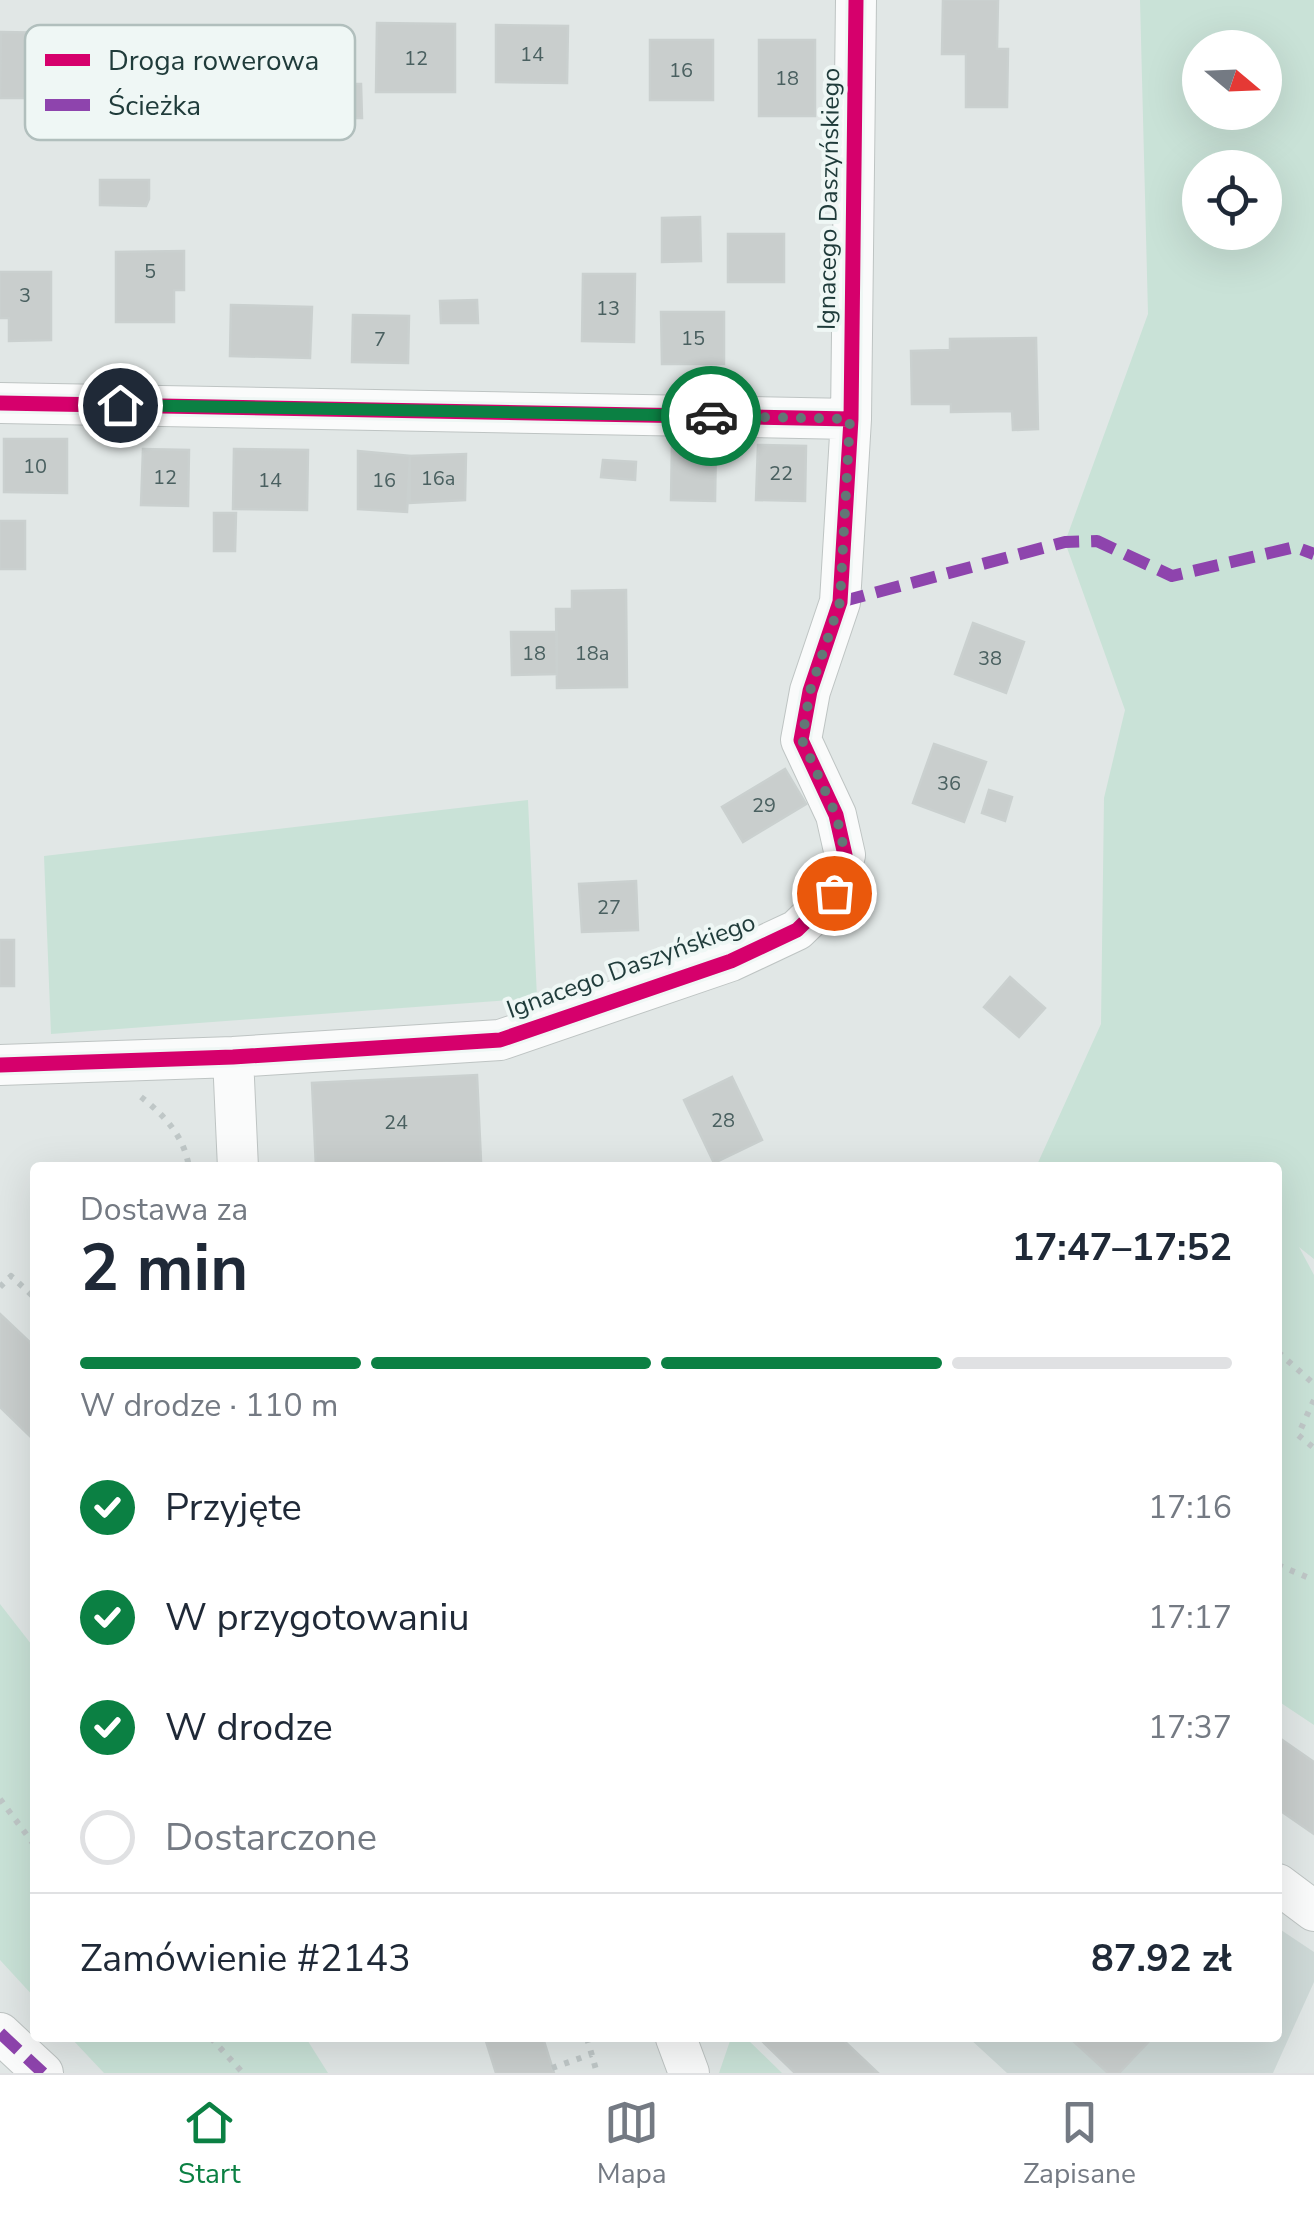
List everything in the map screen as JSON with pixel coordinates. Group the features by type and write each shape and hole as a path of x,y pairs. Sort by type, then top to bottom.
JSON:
{"street":[{"name":"Ignacego Daszyńskiego","path":"0,1066 233,1058 500,1040 731,961 796,930 834,893 845,855 836,815 802,740 810,691 840,602 850,419 856,0"},
{"path":"0,403 850,419"},
{"path":"233,1058 238,1162"},
{"path":"1282,1887 1314,1910"},
{"path":"0,2033 43,2073"},
{"path":"678,2042 690,2073"}],"path":[{"path":"129,1087 164,1115 187,1152 188,1162"},
{"path":"0,1287 11,1276 30,1293"},
{"path":"1282,1356 1314,1384"},
{"path":"1314,1400 1298,1434 1314,1448"},
{"path":"1282,1567 1314,1580"},
{"path":"0,1799 30,1839"},
{"path":"215,2042 242,2073"},
{"path":"588,2042 597,2073"},
{"path":"552,2068 592,2054"}],"shaded area":[{"path":"1282,1931 1314,1952 1314,1982 1273,2073 1007,2073 973,2042 1282,2042"}],"green space":[{"path":"1140,0 1314,0 1314,1259 1299,1247 1314,1275 1314,1725 1282,1704 1282,1162 1038,1162 1101,1024 1104,798 1125,710 1065,542 1148,314"},
{"path":"528,800 537,998 51,1034 44,856"},
{"path":"0,1604 30,1643 30,1993 0,1960"},
{"path":"75,2042 309,2042 328,2073 104,2073"},
{"path":"730,2042 750,2042 782,2073 719,2073"}],"building":[{"path":"943,0 998,0 997,49 1008,49 1007,107 966,107 966,54 942,54"},
{"path":"377,23 455,24 455,92 376,92"},
{"path":"496,25 568,26 567,83 496,82"},
{"path":"1,32 25,32 25,98 0,98"},
{"path":"650,40 713,40 713,100 650,100"},
{"path":"759,40 815,40 815,116 759,116"},
{"path":"355,84 361,84 362,118 355,118"},
{"path":"100,180 149,180 146,206 100,205"},
{"path":"700,217 701,261 662,262 662,218"},
{"path":"728,234 784,234 784,282 728,282"},
{"path":"184,251 184,290 174,290 174,322 116,322 116,252"},
{"path":"0,272 51,272 51,340 9,341 9,318 0,318"},
{"path":"583,274 635,274 634,342 582,341"},
{"path":"477,300 478,323 441,323 440,301"},
{"path":"231,305 312,307 310,358 230,356"},
{"path":"661,312 724,312 724,364 662,364"},
{"path":"353,315 409,316 408,363 352,362"},
{"path":"1036,338 1038,429 1013,430 1012,411 951,412 951,404 912,404 911,351 950,350 950,339"},
{"path":"4,439 67,439 67,493 4,492"},
{"path":"672,443 716,443 715,501 671,500"},
{"path":"758,445 806,446 805,501 756,500"},
{"path":"143,449 189,450 188,506 141,505"},
{"path":"234,449 308,450 307,510 233,509"},
{"path":"358,451 410,456 407,512 358,509"},
{"path":"466,454 465,500 410,503 410,456"},
{"path":"603,460 636,462 635,480 601,477"},
{"path":"214,513 236,513 235,551 214,551"},
{"path":"0,521 25,521 25,569 0,569"},
{"path":"626,590 627,687 557,688 556,609 572,609 572,591"},
{"path":"973,623 1024,642 1006,693 955,674"},
{"path":"511,632 557,632 557,674 512,675"},
{"path":"934,744 986,762 964,822 913,803"},
{"path":"785,769 806,804 743,842 722,807"},
{"path":"989,790 1012,797 1005,821 982,813"},
{"path":"636,881 638,930 582,932 579,884"},
{"path":"0,940 14,940 14,986 0,986"},
{"path":"1010,977 1045,1008 1019,1037 984,1007"},
{"path":"477,1075 481,1161 316,1162 312,1083"},
{"path":"732,1077 762,1140 714,1162 684,1100"},
{"path":"0,1314 30,1342 30,1436 0,1407"},
{"path":"1282,1740 1314,1762 1314,1834 1282,1812"},
{"path":"486,2042 544,2042 554,2073 496,2073"},
{"path":"763,2042 845,2042 878,2073 795,2073"},
{"path":"1074,2042 1148,2042 1119,2073 1108,2073"}],"marked path":[{"path":"840,602 1065,542 1097,541 1172,576 1295,547 1314,554"},
{"path":"0,2033 43,2073"}],"cycle path":[{"path":"0,1065 233,1057 500,1040 731,961 797,930 835,893 845,855 836,815 801,740 810,691 840,602 851,419 856,0"},
{"path":"0,403 851,419"}],"way so far":[{"path":"711,416 850,419 840,602 810,691 802,740 841,835 845,855 834,893"}],"route":[{"path":"120,405 711,416"}]}
